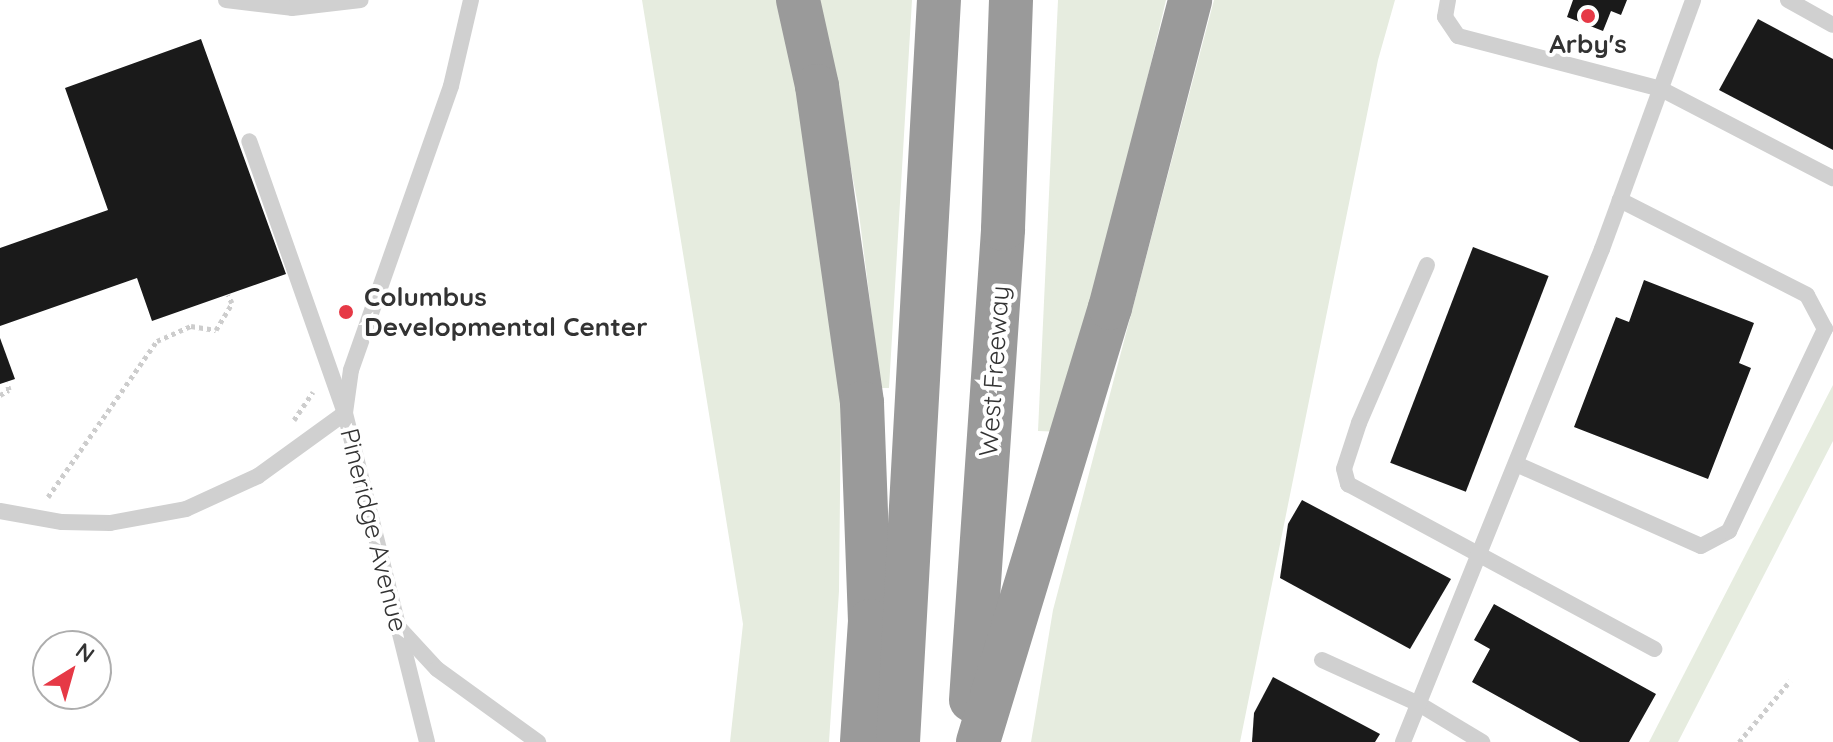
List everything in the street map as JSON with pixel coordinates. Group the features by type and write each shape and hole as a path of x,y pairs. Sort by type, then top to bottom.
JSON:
{"highway":[{"path":"798,0 817,86 862,403 870,621 862,742"},
{"path":"898,742 939,0"},
{"name":"West Freeway","path":"967,742 1003,229 1011,0"},
{"path":"978,742 1110,308 1190,0"}],"lane":[{"path":"226,0 292,8 361,0"},
{"name":"Pineridge Avenue","path":"427,742 345,413 351,370 451,86 471,0"},
{"path":"1448,0 1445,17 1458,36 1661,89 1833,178"},
{"path":"1403,742 1620,200 1693,0"},
{"path":"1788,0 1833,25"},
{"path":"0,511 62,522 110,523 186,509 258,476 345,413 249,141"},
{"path":"1516,464 1701,546 1729,531 1825,329 1807,295 1620,200"},
{"path":"1427,265 1344,469 1348,484 1374,501 1480,553 1654,649"},
{"path":"398,627 437,669 538,742"},
{"path":"1322,660 1419,704 1482,742"}],"path":[{"path":"38,502 58,484 157,341 191,326 216,330 232,303 228,295"},
{"path":"0,395 9,390 7,382"},
{"path":"1739,742 1790,681"}],"shaded area":[{"path":"642,0 784,0 841,399 839,591 829,742 730,742 743,624"},
{"path":"820,0 912,0 889,388 881,388 858,206"},
{"path":"1058,0 1166,0 1063,432 1038,431"},
{"path":"1214,0 1395,0 1378,60 1240,742 1031,742 1053,610"},
{"path":"1833,385 1833,441 1678,742 1649,742"}],"building":[{"name":"Arby's","path":"1573,0 1627,0 1621,15 1611,11 1603,31 1567,17"},
{"path":"1758,19 1833,59 1833,150 1719,90"},
{"path":"201,39 286,274 152,321 137,278 0,326 0,248 108,210 65,88"},
{"path":"1473,247 1549,276 1466,492 1390,463"},
{"path":"1644,280 1754,323 1739,363 1751,368 1708,479 1574,427 1616,317 1629,322"},
{"path":"0,338 15,379 0,384"},
{"path":"1302,500 1451,579 1410,649 1280,578 1288,524"},
{"path":"1494,604 1656,694 1629,742 1580,742 1472,682 1490,649 1474,640"},
{"path":"1273,677 1380,734 1375,742 1252,742 1254,713"}],"place":[{"name":"Arby's","path":"1588,16"},
{"name":"Columbus Developmental Center","path":"346,312"}]}
